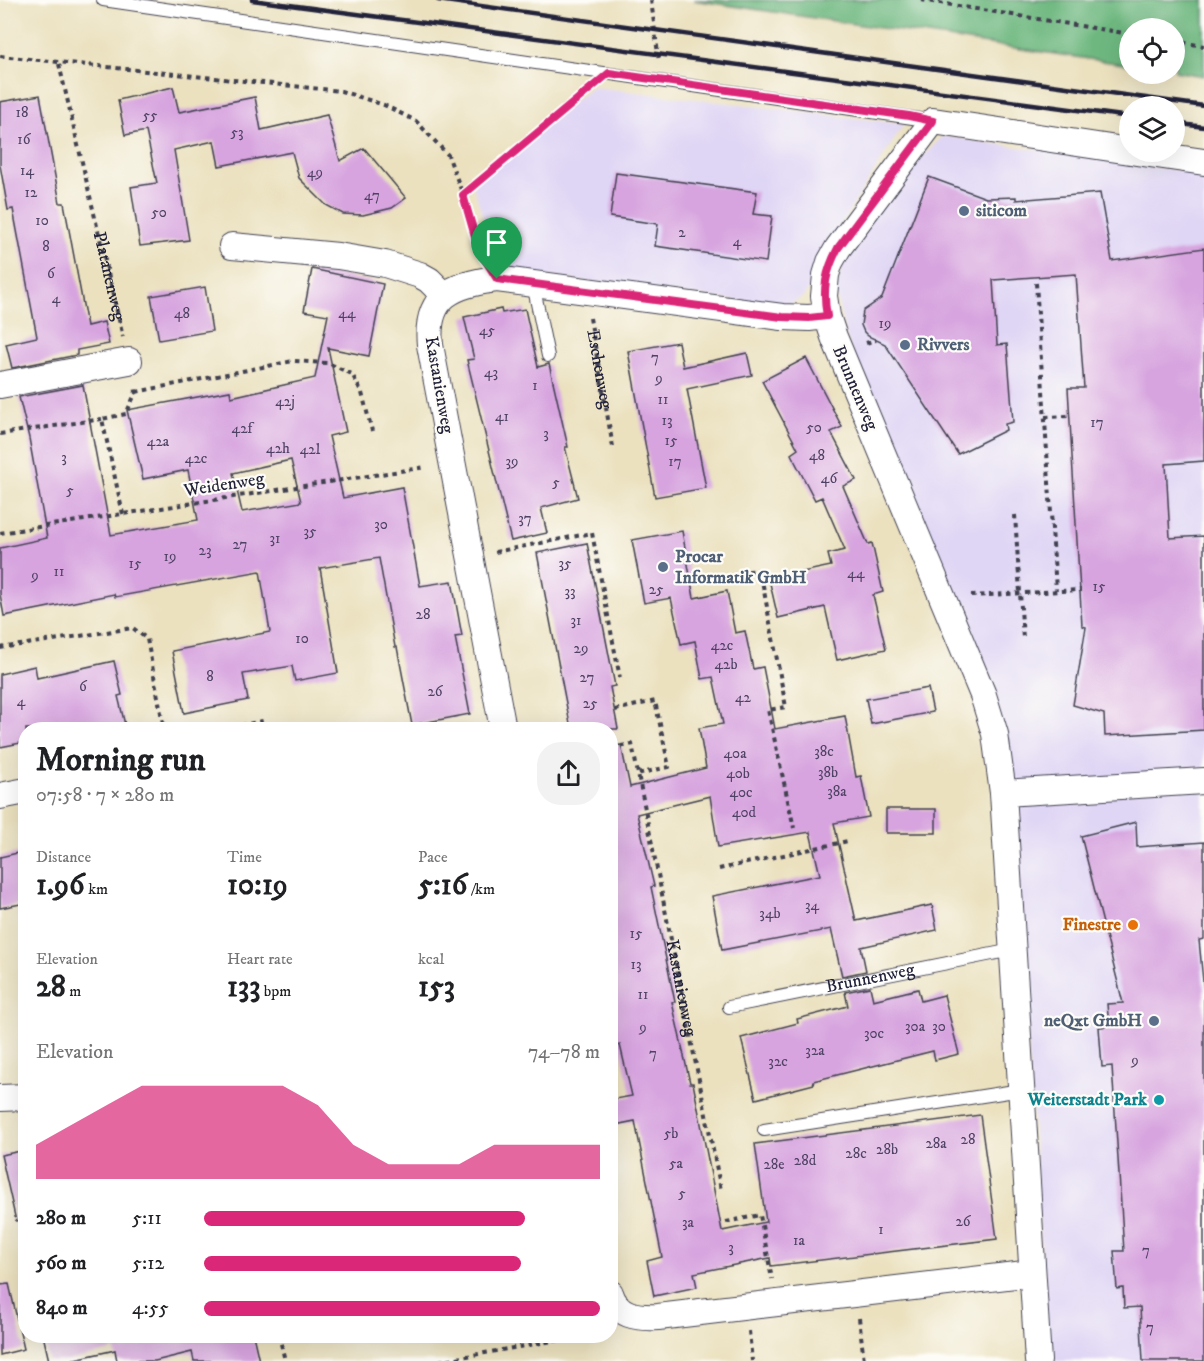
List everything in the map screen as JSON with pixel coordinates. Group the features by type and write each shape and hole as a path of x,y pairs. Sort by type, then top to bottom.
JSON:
{"street":[{"path":"933,121 1119,149"},
{"name":"Brunnenweg","path":"933,121 838,248 830,262 824,285 827,316 834,337 974,671 990,715 999,754 1038,1361"},
{"path":"1185,159 1204,162"},
{"path":"232,246 338,256 385,264 420,275 429,280 444,295 467,284 497,279 782,317 827,316"},
{"name":"Kastanienweg","path":"444,295 433,310 429,333 502,722"},
{"path":"0,385 129,361"},
{"path":"1003,793 1204,781"},
{"path":"0,796 18,792"},
{"path":"0,1098 18,1097"},
{"path":"618,1306 623,1312 644,1318 1032,1273"}],"lane":[{"path":"103,0 933,121"},
{"path":"533,284 548,356"},
{"name":"Brunnenweg","path":"729,1007 1012,950"},
{"path":"764,1130 1021,1090"}],"path":[{"path":"651,0 662,80"},
{"path":"921,0 1119,32"},
{"path":"1185,43 1204,46"},
{"path":"0,56 58,64 341,91 384,105 416,121 448,154 479,250 497,279"},
{"name":"Platanenweg","path":"58,64 136,392"},
{"path":"463,195 609,73"},
{"path":"1036,283 1056,590"},
{"name":"Eschenweg","path":"585,291 613,447"},
{"path":"864,344 876,340"},
{"path":"0,434 126,414 136,392 293,361 328,363 352,374 362,393 372,431"},
{"path":"1045,417 1070,416"},
{"path":"102,419 123,514"},
{"name":"Weidenweg","path":"0,533 453,463"},
{"path":"1015,515 1023,639"},
{"path":"470,556 592,534 620,678"},
{"path":"739,572 760,570 786,707 768,710 794,828"},
{"path":"944,598 1081,590"},
{"path":"0,648 133,628 147,639 163,722"},
{"path":"615,710 655,701 669,767 637,774"},
{"path":"257,722 267,720"},
{"name":"Kastanienweg","path":"621,746 632,744 721,1190"},
{"path":"719,869 848,841"},
{"path":"726,1222 760,1215 777,1303"},
{"path":"857,1294 864,1361"},
{"path":"281,1343 285,1361"},
{"path":"439,1361 541,1343"}],"shaded area":[{"path":"593,87 904,124 820,257 816,280 804,296 786,307 501,271 471,180"},
{"path":"943,136 1204,174 1204,1361 1048,1361 1013,801 845,332 836,292 843,262 892,188"}],"green space":[{"path":"693,0 1204,0 1204,76 1185,73 1185,18 1119,18 1119,64"}],"building":[{"path":"173,87 179,112 255,97 261,130 327,115 340,161 364,148 406,198 392,208 363,215 343,214 326,205 299,178 292,152 219,166 214,141 174,150 189,240 140,246 131,187 157,183 146,131 125,135 118,100"},
{"path":"40,95 60,203 64,203 87,326 104,322 109,344 77,350 77,355 12,368 6,344 37,337 13,209 8,210 0,165 0,102"},
{"path":"616,173 757,192 753,214 772,216 766,262 655,246 658,224 610,217"},
{"path":"929,177 986,198 1016,197 1016,200 1100,193 1112,261 1204,248 1204,461 1166,464 1170,538 1204,536 1204,730 1105,736 1104,714 1073,705 1086,627 1082,626 1068,388 1084,388 1076,274 993,280 997,345 1007,344 1013,422 1005,424 1006,430 958,454 885,344 864,332 861,325 863,311 882,298"},
{"path":"312,269 383,284 369,356 328,348 346,432 329,436 343,498 402,487 420,586 452,581 462,636 455,637 470,714 428,722 411,722 379,558 320,568 338,673 295,681 292,666 243,674 248,700 184,713 172,651 270,632 260,571 115,597 114,594 4,616 0,594 0,548 47,538 29,438 19,397 83,385 111,535 198,520 188,470 143,479 127,410 230,391 231,397 315,378 328,315 304,311","holes":["291,460 301,502 242,512 233,473"]},
{"path":"205,287 212,331 159,340 151,296"},
{"path":"501,309 502,313 525,309 538,367 549,364 568,447 565,447 578,498 541,508 547,533 511,541 467,360 474,359 464,317"},
{"path":"678,342 683,367 747,353 752,375 687,389 706,488 655,497 628,351"},
{"path":"806,358 842,427 831,432 856,480 843,486 868,544 872,543 883,592 873,595 886,649 837,660 825,607 778,618 769,579 831,566 828,554 845,550 822,497 815,500 791,454 798,449 762,381"},
{"path":"682,531 694,598 727,591 735,633 745,631 753,669 763,667 775,729 845,716 856,777 861,776 869,817 834,823 856,921 932,905 937,930 861,947 866,971 842,976 831,929 722,950 712,896 820,875 810,832 718,847 710,796 637,814 654,886 651,887 675,1002 672,1002 690,1083 693,1083 722,1231 766,1222 755,1144 980,1115 997,1239 771,1266 770,1258 694,1273 697,1287 654,1296 647,1261 662,1257 635,1121 618,1124 618,1099 632,1096 620,1045 618,1046 618,745 621,745 630,787 706,768 699,728 723,724 713,677 702,679 695,641 681,644 671,598 644,603 632,540"},
{"path":"587,543 615,686 610,687 617,722 570,722 537,553"},
{"path":"114,661 122,695 118,696 124,722 18,722 18,744 0,747 0,674 35,666 37,678"},
{"path":"928,688 933,712 871,724 866,699"},
{"path":"886,809 936,809 936,833 886,833"},
{"name":"Weiterstadt Park","path":"1136,822 1137,847 1204,842 1204,939 1199,940 1204,992 1204,1361 1143,1361 1140,1307 1124,1308 1123,1288 1117,1289 1114,1251 1124,1251 1112,1066 1102,1067 1099,1027 1109,1026 1107,1004 1123,1003 1081,836"},
{"path":"18,853 18,905 0,908 0,857"},
{"path":"870,987 873,1000 918,989 921,1001 944,995 959,1054 935,1060 933,1051 813,1081 814,1084 756,1099 741,1038 798,1023 797,1019 848,1006 845,992"},
{"path":"18,1152 18,1221 16,1221 1,1155"},
{"path":"9,1284 18,1323 18,1343 23,1343 24,1349 0,1355 0,1285"},
{"path":"45,1343 255,1343 259,1361 194,1361 192,1352 155,1361 117,1361 115,1350 66,1361 49,1361"}],"railway":[{"path":"252,0 1119,116"},
{"path":"438,0 1204,106"},
{"path":"1185,124 1204,127"}],"place":[{"name":"siticom","path":"964,211"},
{"name":"Rivvers","path":"905,345"},
{"name":"Procar Informatik GmbH","path":"663,567"},
{"name":"Finestre","path":"1133,925"},
{"name":"neQxt GmbH","path":"1154,1021"},
{"name":"Weiterstadt Park","path":"1159,1100"}],"route":[{"path":"609,73 933,121 830,262 824,285 827,316 782,317 497,279 479,250 463,195 609,73"}]}
